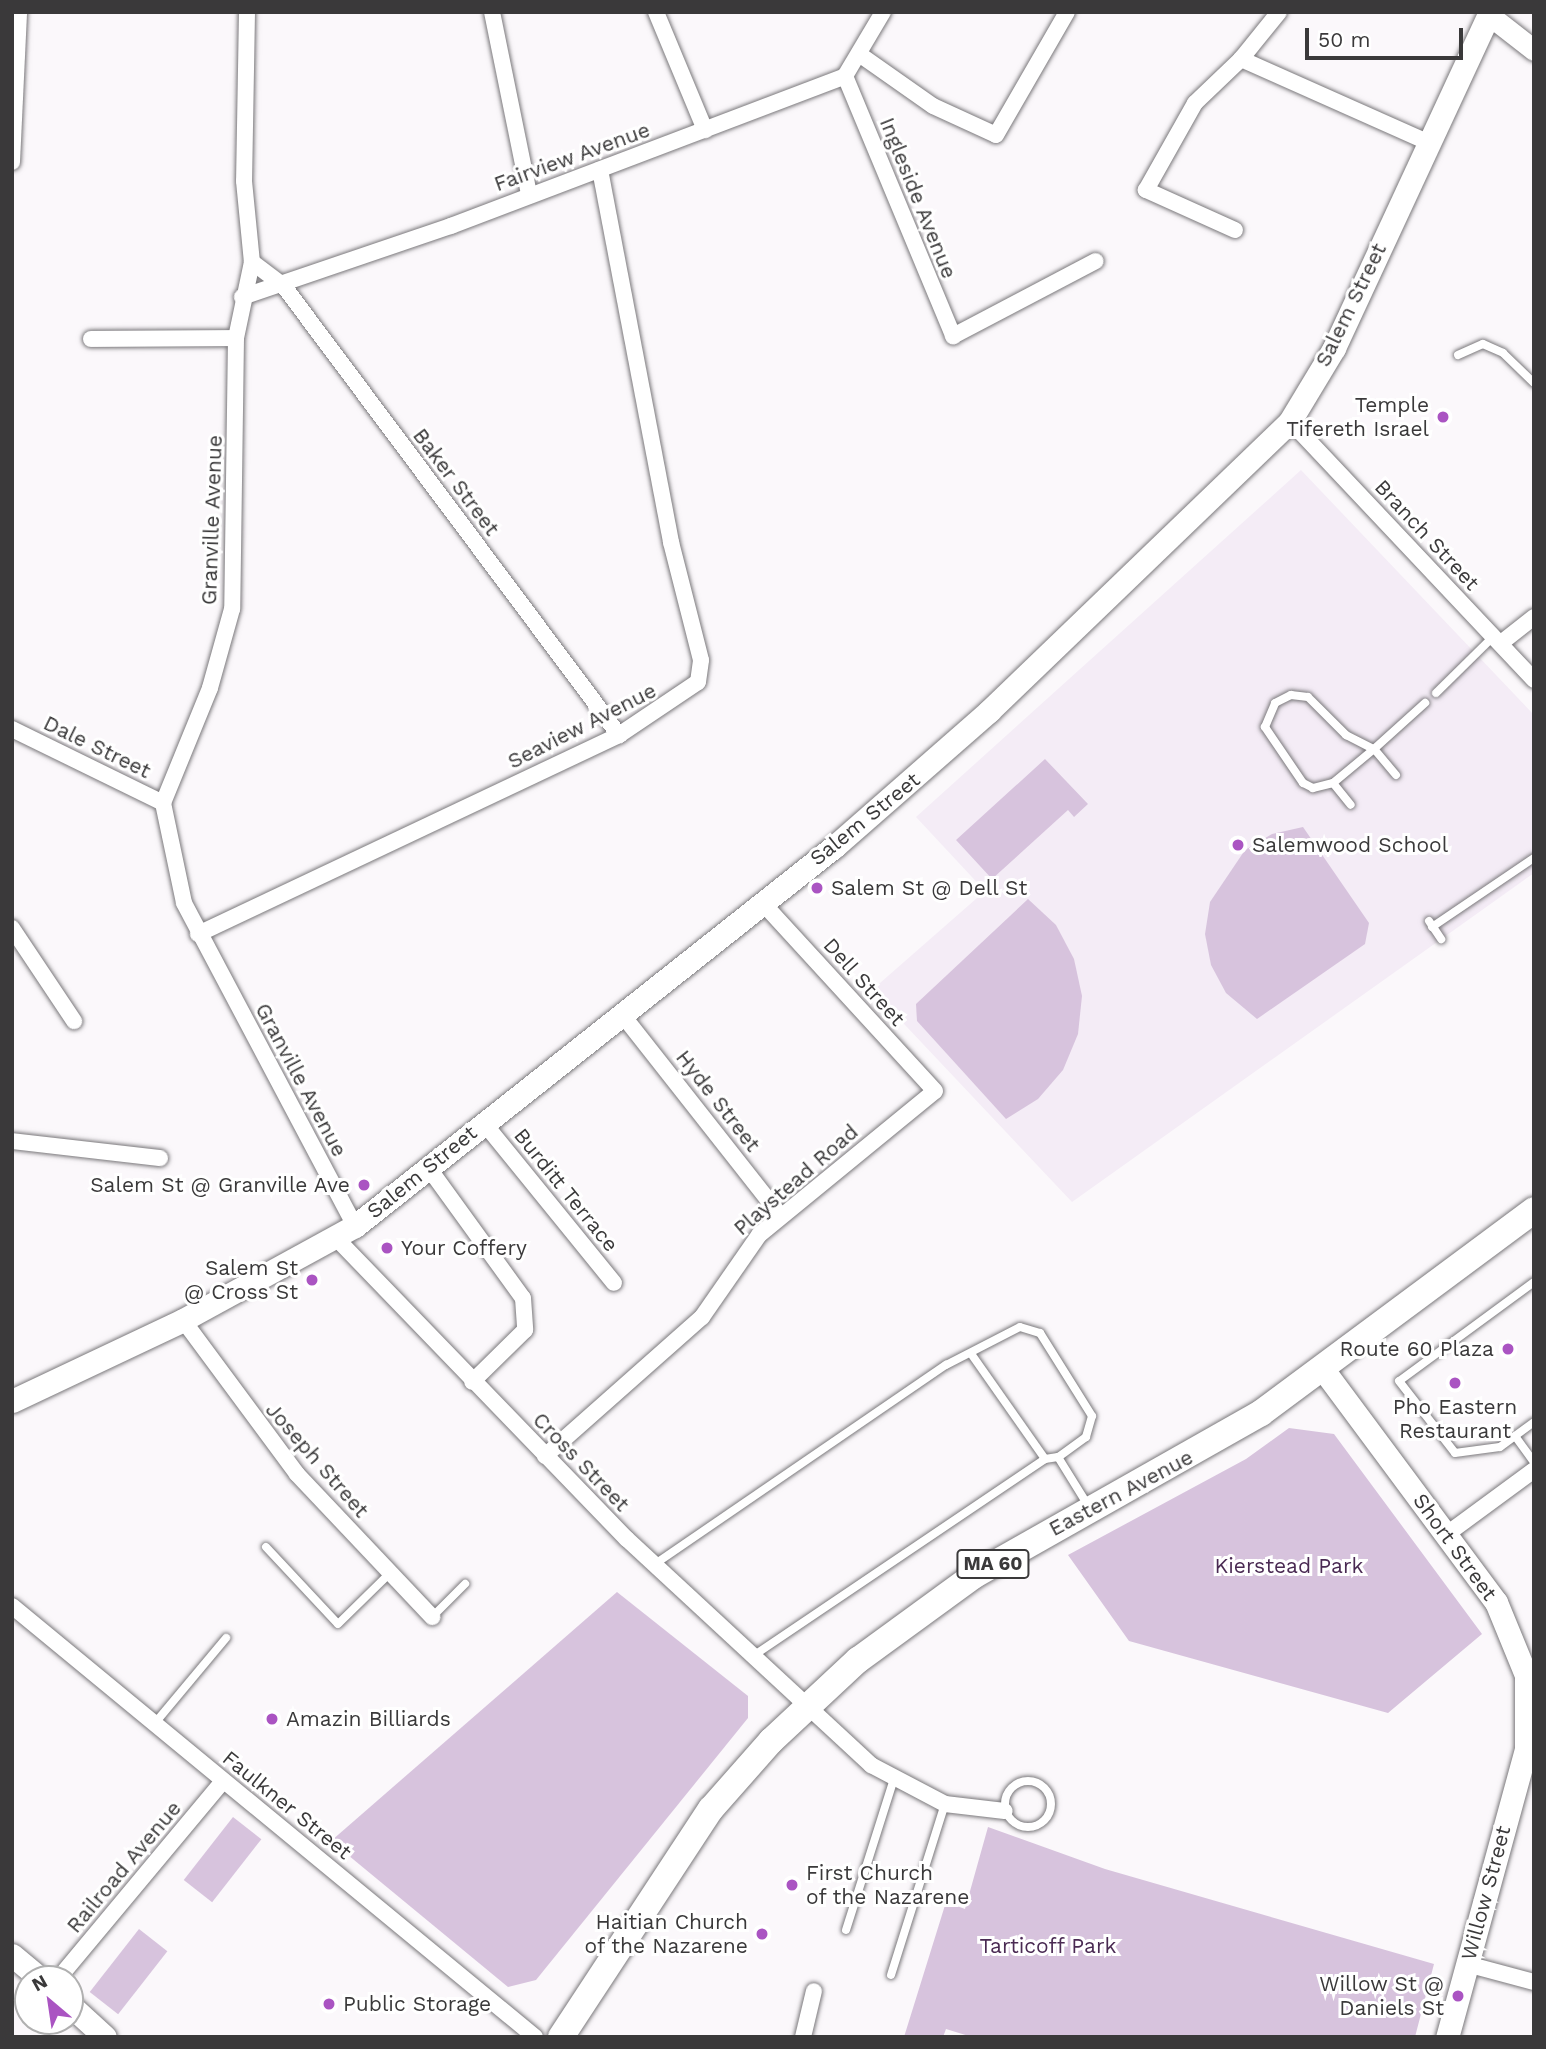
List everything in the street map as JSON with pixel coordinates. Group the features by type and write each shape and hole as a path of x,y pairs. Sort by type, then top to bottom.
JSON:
{"main road":[{"name":"Salem Street","path":"12,1401 183,1320 345,1232 904,789 1290,421 1334,348 1489,13"},
{"name":"Eastern Avenue","path":"561,2037 711,1809 804,1708 952,1590 1090,1510 1214,1443 1322,1368 1534,1210"},
{"name":"Short Street","path":"1322,1368 1447,1535 1518,1645 1528,1692 1530,1750"},
{"name":"Willow Street","path":"1447,2037 1530,1750"},
{"path":"84,2018 105,2037"}],"street":[{"path":"13,158 19,12"},
{"name":"Granville Avenue","path":"247,12 243,181 252,261 242,297 236,338 232,609 210,688 163,803 172,868 198,934 345,1232"},
{"path":"492,12 528,194"},
{"path":"656,12 705,130"},
{"path":"845,76 883,12"},
{"path":"859,54 933,106 996,135 1067,12"},
{"path":"1235,230 1146,190 1195,103 1241,59 1279,12"},
{"path":"1489,13 1534,50"},
{"path":"1241,59 1427,142"},
{"name":"Fairview Avenue","path":"242,297 283,285 600,170 845,76"},
{"name":"Ingleside Avenue","path":"845,76 953,336 1096,261"},
{"name":"Seaview Avenue","path":"198,934 619,734 698,682 701,660 671,542 600,170"},
{"name":"Baker Street","path":"252,261 283,285 619,734"},
{"path":"91,339 236,338"},
{"name":"Branch Street","path":"1290,421 1534,680"},
{"path":"1497,640 1534,617"},
{"name":"Dale Street","path":"12,729 163,803"},
{"name":"Dell Street","path":"762,902 935,1091"},
{"path":"12,928 74,1021"},
{"name":"Hyde Street","path":"621,1013 781,1216"},
{"name":"Playstead Road","path":"545,1456 702,1317 750,1244 935,1091"},
{"name":"Burditt Terrace","path":"484,1123 614,1283"},
{"path":"12,1141 160,1158"},
{"path":"428,1167 523,1298 525,1330 472,1382"},
{"name":"Cross Street","path":"345,1232 472,1382 654,1565 804,1708 893,1782 945,1804 1005,1811"},
{"name":"Joseph Street","path":"183,1320 297,1474 432,1617"},
{"path":"1447,1535 1534,1469"},
{"name":"Faulkner Street","path":"12,1606 536,2037"},
{"name":"Railroad Avenue","path":"70,1965 223,1781"},
{"path":"1467,1964 1534,1982"},
{"path":"803,2037 814,1991"}],"lane":[{"path":"1458,355 1483,344 1503,354 1534,383"},
{"path":"1436,692 1497,640"},
{"path":"1396,775 1374,749 1346,734 1308,697 1291,695 1275,703 1265,727 1296,778 1314,788 1333,783 1374,749 1425,703"},
{"path":"1333,783 1351,805"},
{"path":"1441,939 1431,924 1534,858"},
{"path":"1534,1282 1399,1381 1455,1453 1500,1447 1534,1422"},
{"path":"654,1565 946,1365 972,1355 1016,1328 1040,1333 1092,1416 1086,1437 1058,1457 1045,1459 751,1658"},
{"path":"972,1355 1045,1459"},
{"path":"1515,1436 1534,1462"},
{"path":"1058,1457 1090,1510"},
{"path":"266,1547 338,1624 390,1573"},
{"path":"432,1617 465,1584"},
{"path":"155,1723 226,1638"},
{"path":"1022,1781 1045,1788 1051,1800 1036,1826 1019,1826 1005,1811 1009,1790 1022,1781"},
{"path":"846,1930 893,1782"},
{"path":"891,1975 945,1804"}],"shaded area":[{"name":"Salemwood School","path":"1301,470 1534,715 1534,873 1072,1202 872,990 985,891 916,817"}],"green space":[{"path":"1045,759 1088,804 1074,817 1068,810 992,879 956,840"},
{"path":"1303,827 1369,923 1365,944 1257,1019 1226,993 1211,965 1205,934 1210,902 1245,850 1272,834"},
{"path":"1028,899 1056,925 1074,959 1082,996 1078,1034 1063,1070 1038,1099 1006,1119 917,1021 916,1004"},
{"name":"Kierstead Park","path":"1289,1428 1334,1434 1482,1634 1388,1713 1129,1641 1068,1555 1246,1459"},
{"path":"617,1592 748,1696 748,1718 536,1980 508,1987 331,1841"},
{"path":"233,1817 261,1839 212,1902 184,1880"},
{"name":"Tarticoff Park","path":"988,1827 1105,1869 1434,1964 1415,2037 972,2037 946,2029 943,2037 904,2037 946,1902 965,1909"},
{"path":"139,1929 167,1951 118,2014 90,1992"}],"place":[{"name":"Temple Tifereth Israel","path":"1443,417"},
{"name":"Salemwood School","path":"1238,845"},
{"name":"Salem St @ Dell St","path":"817,888"},
{"name":"Salem St @ Granville Ave","path":"364,1185"},
{"name":"Your Coffery","path":"387,1248"},
{"name":"Salem St @ Cross St","path":"312,1280"},
{"name":"Route 60 Plaza","path":"1508,1349"},
{"name":"Pho Eastern Restaurant","path":"1455,1383"},
{"name":"Amazin Billiards","path":"272,1719"},
{"name":"First Church of the Nazarene","path":"792,1885"},
{"name":"Haitian Church of the Nazarene","path":"762,1934"},
{"name":"Willow St @ Daniels St","path":"1458,1996"},
{"name":"Public Storage","path":"329,2004"}]}
